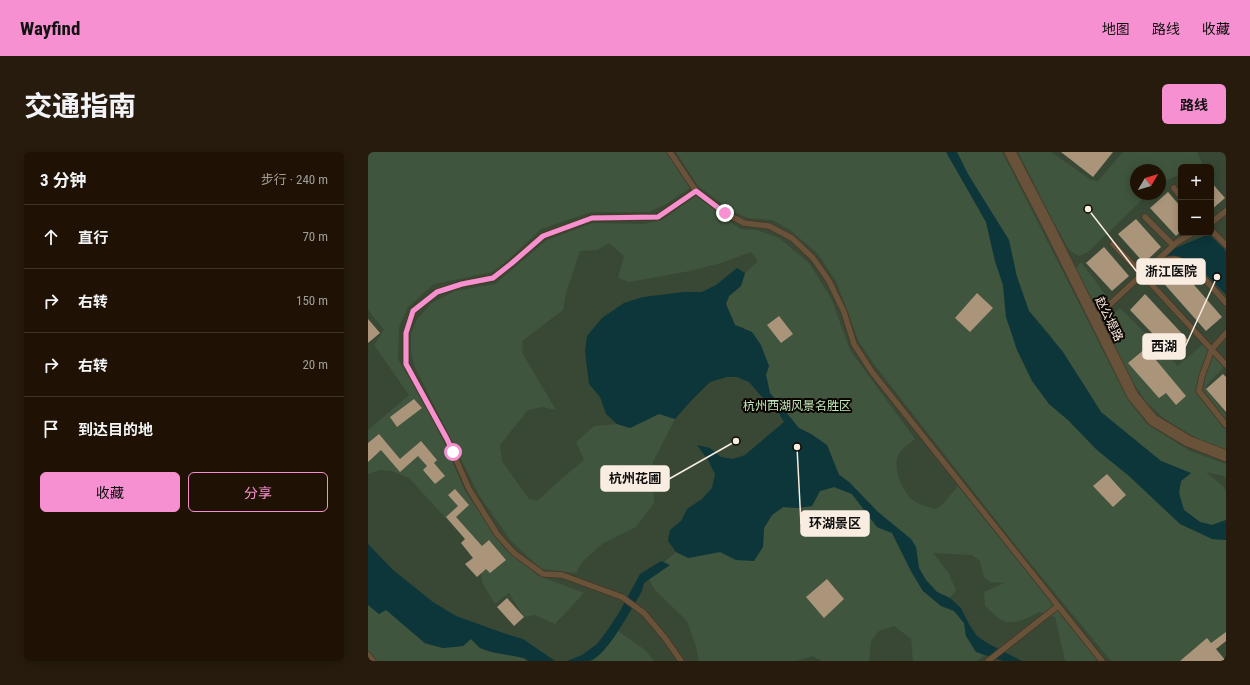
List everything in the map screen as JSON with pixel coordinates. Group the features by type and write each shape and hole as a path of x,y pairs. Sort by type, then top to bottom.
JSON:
{"street":[{"name":"赵公堤路","path":"1010,152 1049,227 1132,396 1153,420 1188,441 1226,456"}],"lane":[{"path":"670,152 696,191 725,213 744,223 769,226 792,238 813,258 830,281 844,312 854,344 872,372 1102,661"},
{"path":"1174,188 1178,193"},
{"path":"680,661 666,638 644,613 622,597 562,575 543,574 514,553 497,534 469,489 447,439 406,364 406,333 413,311 437,292 462,284 493,278 543,236 592,218 658,217 696,191"},
{"path":"1214,221 1226,211"},
{"path":"1145,218 1173,245"},
{"path":"1214,233 1226,245"},
{"path":"1094,319 1173,245 1188,236"},
{"path":"1113,244 1226,364"},
{"path":"1155,262 1175,259 1187,264 1209,284 1226,303"},
{"path":"1226,333 1212,349 1202,376 1200,391 1226,425"},
{"path":"988,661 1058,606"},
{"path":"368,655 373,661"}],"green space":[{"name":"杭州西湖风景名胜区","path":"368,152 1226,152 1226,661 368,661"},
{"path":"368,152 666,152 693,186 666,204 649,212 591,212 541,229 509,259 492,272 434,284 408,307 399,327 398,359 424,403 444,442 465,491 504,548 539,576 584,593 555,624 535,615 524,617 509,593 495,604 482,582 481,568 465,539 409,478 392,471 380,470 368,474 368,430 409,395 374,345 384,330 368,310"},
{"path":"676,152 946,152 986,222 995,261 1003,285 1006,317 1049,404 1068,420 1097,450 1212,539 1226,540 1226,632 1211,643 1180,661 1111,661 1017,547 876,367 859,342 836,281 818,254 789,229 772,220 748,218 732,211 698,186"},
{"path":"957,152 1002,152 1128,400 1147,424 1190,451 1226,464 1226,478 1224,476 1206,472 1223,486 1226,491 1226,520 1212,525 1200,522 1184,510 1179,493 1181,481 1191,473 1161,461 1101,412 1050,335 1029,311 1017,277"},
{"path":"1018,152 1051,152 1091,180 1098,181 1123,152 1197,152 1203,164 1178,164 1178,175 1166,180 1166,164 1130,164 1130,200 1142,200 1088,252 1079,256 1070,251"},
{"path":"696,196 740,229 757,230 779,238 809,263 831,298 850,350 915,439 902,450 897,459 897,472 906,492 914,501 935,509 942,505 958,486 1099,661 1065,661 1055,617 1039,612 1020,621 1010,622 996,616 985,606 984,592 1004,583 990,582 984,577 980,561 972,555 933,553 948,572 956,590 950,598 937,592 926,580 919,568 916,547 911,539 878,512 849,482 839,474 827,445 799,428 770,393 766,375 769,366 743,327 735,325 726,304 729,296 741,286 745,273 758,261 751,252 721,263 690,271 629,282 618,278 624,256 609,243 597,250 580,251 566,293 563,310 522,341 523,354 556,410 542,407 528,410 500,445 502,461 529,499 537,501 584,460 576,442 594,426 617,424 630,428 659,413 675,419 653,462 654,503 636,527 602,544 581,563 576,573 541,569 511,541 479,495 415,367 411,351 411,334 417,319 432,303 455,291 495,284 547,240 593,223 645,224 662,220"},
{"path":"1081,262 1108,298 1096,307 1076,268"},
{"path":"1120,308 1178,366 1203,344 1224,367 1205,387 1226,415 1226,451 1200,440 1166,420 1147,403 1132,381 1104,322"},
{"path":"834,487 852,494 877,527 892,533 912,573 923,591 941,606 954,610 964,623 966,636 976,652 984,655 977,661 913,661 911,639 894,626 879,631 871,641 869,661 822,661 813,656 796,661 699,661 696,646 687,621 656,591 647,577 676,552 688,558 720,552 736,560 763,547 764,528 772,515 783,507 798,508 820,491"},
{"path":"368,605 379,614 386,609 425,644 443,648 463,646 471,639 479,647 486,651 517,656 528,661 368,661"},
{"path":"618,631 645,650 654,661 591,661 606,648"}],"water":[{"path":"946,152 957,152 968,174 1009,240 1017,277 1029,311 1063,352 1101,412 1161,461 1191,473 1181,481 1179,493 1184,510 1200,522 1212,525 1226,520 1226,540 1212,539 1180,524 1129,476 1097,450 1068,420 1049,404 1032,381 1017,350 1006,317 1003,285 995,261 986,222"},
{"path":"1204,236 1211,236 1226,251 1226,295 1194,262 1177,256 1159,259 1173,249"},
{"path":"737,268 745,273 741,286 729,296 726,304 735,325 752,332 761,345 769,366 766,375 770,393 799,428 827,445 839,475 849,482 878,512 911,539 916,547 919,568 926,580 937,592 950,598 961,608 977,636 1022,661 1003,661 976,652 966,636 964,623 954,611 941,606 923,591 912,573 892,533 877,527 852,494 834,487 820,491 812,506 798,508 783,507 772,515 764,528 763,547 754,561 736,560 720,552 688,558 676,552 668,541 670,530 681,521 687,509 702,499 712,488 715,474 708,460 697,445 710,448 721,457 733,459 745,455 784,422 776,408 761,396 749,382 737,377 727,377 710,382 675,419 659,414 630,428 617,424 606,414 600,397 589,384 585,351 587,336 602,318 624,303 643,297 684,292 702,292 716,285"},
{"path":"368,544 393,570 433,602 456,616 523,639 555,661 528,661 524,658 492,652 480,648 471,639 463,646 443,648 425,643 386,610 379,614 368,605"},
{"path":"661,561 670,565 644,583 642,591 626,619 603,651 596,658 589,661 567,661 582,655 597,644 620,611 640,574"}],"building":[{"path":"1061,152 1113,152 1093,177"},
{"path":"1214,185 1225,198 1214,207"},
{"path":"1168,192 1178,204 1178,234 1176,236 1150,208 1159,200 1166,200 1166,194"},
{"path":"1136,219 1161,247 1144,263 1118,234"},
{"path":"1104,247 1129,276 1112,291 1086,263"},
{"path":"1175,263 1222,317 1206,331 1159,278"},
{"path":"977,293 993,308 970,332 955,318"},
{"path":"1145,294 1188,340 1173,355 1130,310"},
{"path":"779,316 793,334 781,343 767,325"},
{"path":"368,319 380,333 368,343"},
{"path":"1146,348 1186,396 1176,405 1166,393 1159,398 1128,363"},
{"path":"1223,374 1226,377 1226,412 1206,389"},
{"path":"414,399 422,408 397,427 390,417"},
{"path":"379,434 400,459 421,441 437,460 434,463 445,476 435,484 423,470 427,466 418,456 400,472 381,450 368,462 368,443"},
{"path":"1107,474 1126,495 1113,507 1093,486"},
{"path":"455,489 469,505 456,517 482,546 489,540 506,560 490,573 486,569 477,577 465,564 473,558 461,543 465,539 446,517 458,506 448,495"},
{"path":"827,579 844,599 824,618 806,597"},
{"path":"507,598 524,617 514,626 497,607"},
{"path":"1226,632 1226,641 1216,649 1226,661 1180,661 1207,638 1211,643"}],"place":[{"name":"浙江医院","path":"1088,209"},
{"name":"西湖","path":"1217,277"},
{"name":"杭州花圃","path":"736,441"},
{"name":"环湖景区","path":"797,447"}],"route":[{"path":"453,452 425,396 406,364 406,333 413,311 437,292 462,284 493,278 543,236 592,218 658,217 696,191 725,213"}]}
